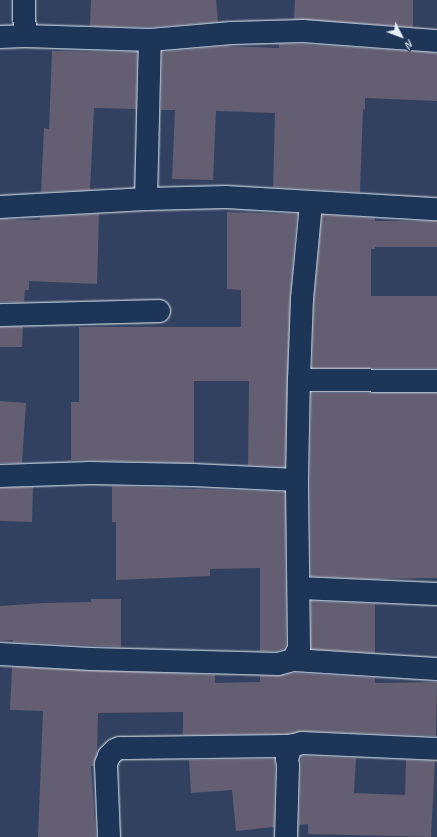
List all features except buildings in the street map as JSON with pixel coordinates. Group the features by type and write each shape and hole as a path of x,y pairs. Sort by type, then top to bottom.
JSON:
{"street":[{"path":"24,0 25,36"},
{"path":"0,37 25,36 150,40 232,33 303,32 435,40"},
{"path":"146,199 150,40"},
{"path":"0,207 146,199 226,197 437,209"},
{"path":"293,660 299,648 297,480 299,380 302,299 311,203"},
{"path":"0,315 159,311"},
{"path":"299,380 437,381"},
{"path":"0,476 90,473 193,475 297,480"},
{"path":"299,588 437,594"},
{"path":"0,654 91,659 278,664 293,660 437,669"},
{"path":"109,837 106,764 109,756 114,750 120,748 291,746 302,743 437,749"},
{"path":"286,837 287,759 291,746"}]}
